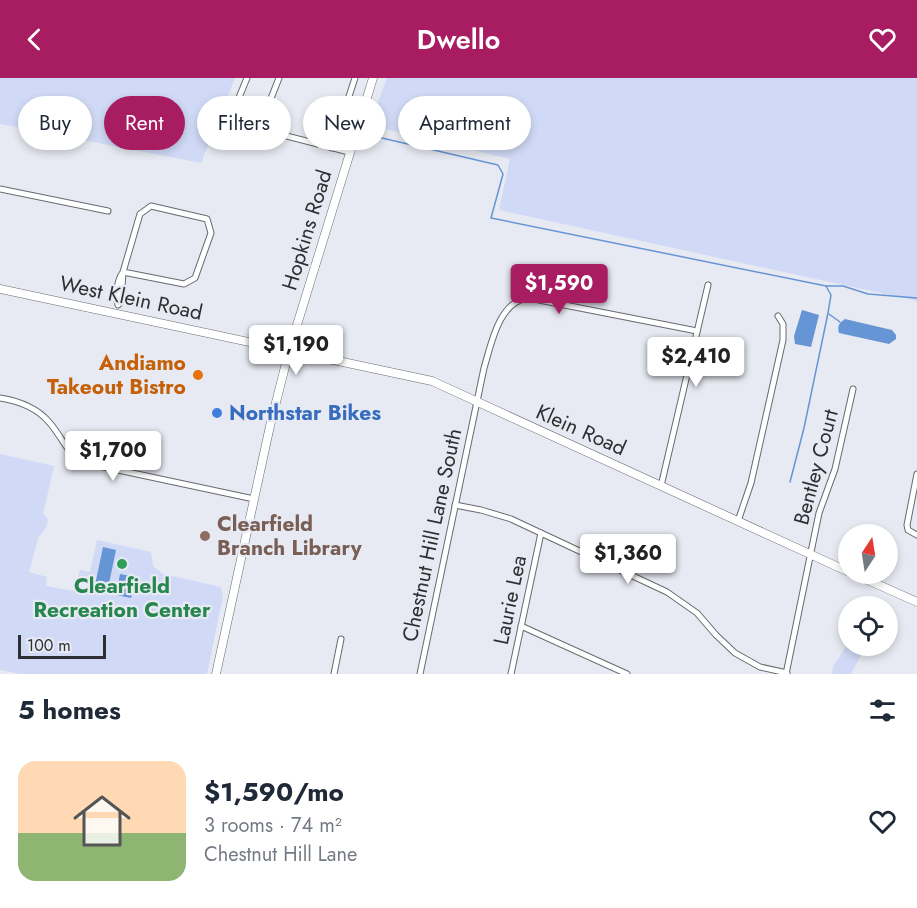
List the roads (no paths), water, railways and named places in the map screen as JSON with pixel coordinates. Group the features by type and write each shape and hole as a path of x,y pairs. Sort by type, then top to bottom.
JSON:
{"street":[{"path":"240,96 247,78"},
{"path":"272,96 279,78"},
{"path":"349,96 355,78"},
{"name":"Hopkins Road","path":"216,674 289,351 373,78"},
{"path":"340,150 349,152"},
{"path":"0,189 108,211"},
{"path":"117,309 120,276 140,214 151,206 207,219 211,233 195,278 184,284 123,272"},
{"path":"661,486 708,285"},
{"name":"West Klein Road","path":"0,289 117,309 289,351"},
{"name":"Chestnut Hill Lane South","path":"420,674 484,368 495,334 505,313 520,299 530,298 697,331"},
{"path":"738,521 751,483 783,340 783,324 778,316"},
{"name":"Klein Road","path":"289,351 432,381 838,567"},
{"name":"Bentley Court","path":"786,673 819,513 835,469 853,389"},
{"path":"0,398 21,402 40,414 75,457 90,464 254,500"},
{"path":"917,474 907,525 908,530 917,536"},
{"path":"455,505 497,514 667,591 697,613 735,653 760,667 786,673"},
{"name":"Laurie Lea","path":"511,674 541,533"},
{"name":"Klein Road","path":"877,584 917,602"},
{"path":"521,626 627,674"},
{"path":"334,674 341,639"}],"water":[{"path":"802,310 819,315 811,347 795,344 794,336"},
{"path":"845,319 892,330 896,339 889,344 839,333 839,325"},
{"path":"103,547 116,550 107,593 94,590"},
{"path":"120,574 136,577 131,598 116,595"}],"waterway":[{"path":"386,139 498,165 503,174 491,218 826,286 831,295 828,313 804,428 790,482"},
{"path":"826,286 843,286 868,294 917,298"},
{"path":"829,314 840,322"}],"place":[{"name":"Andiamo Takeout Bistro","path":"198,375"},
{"name":"Northstar Bikes","path":"217,413"},
{"name":"Clearfield Branch Library","path":"205,536"},
{"name":"Clearfield Recreation Center","path":"122,564"}]}
